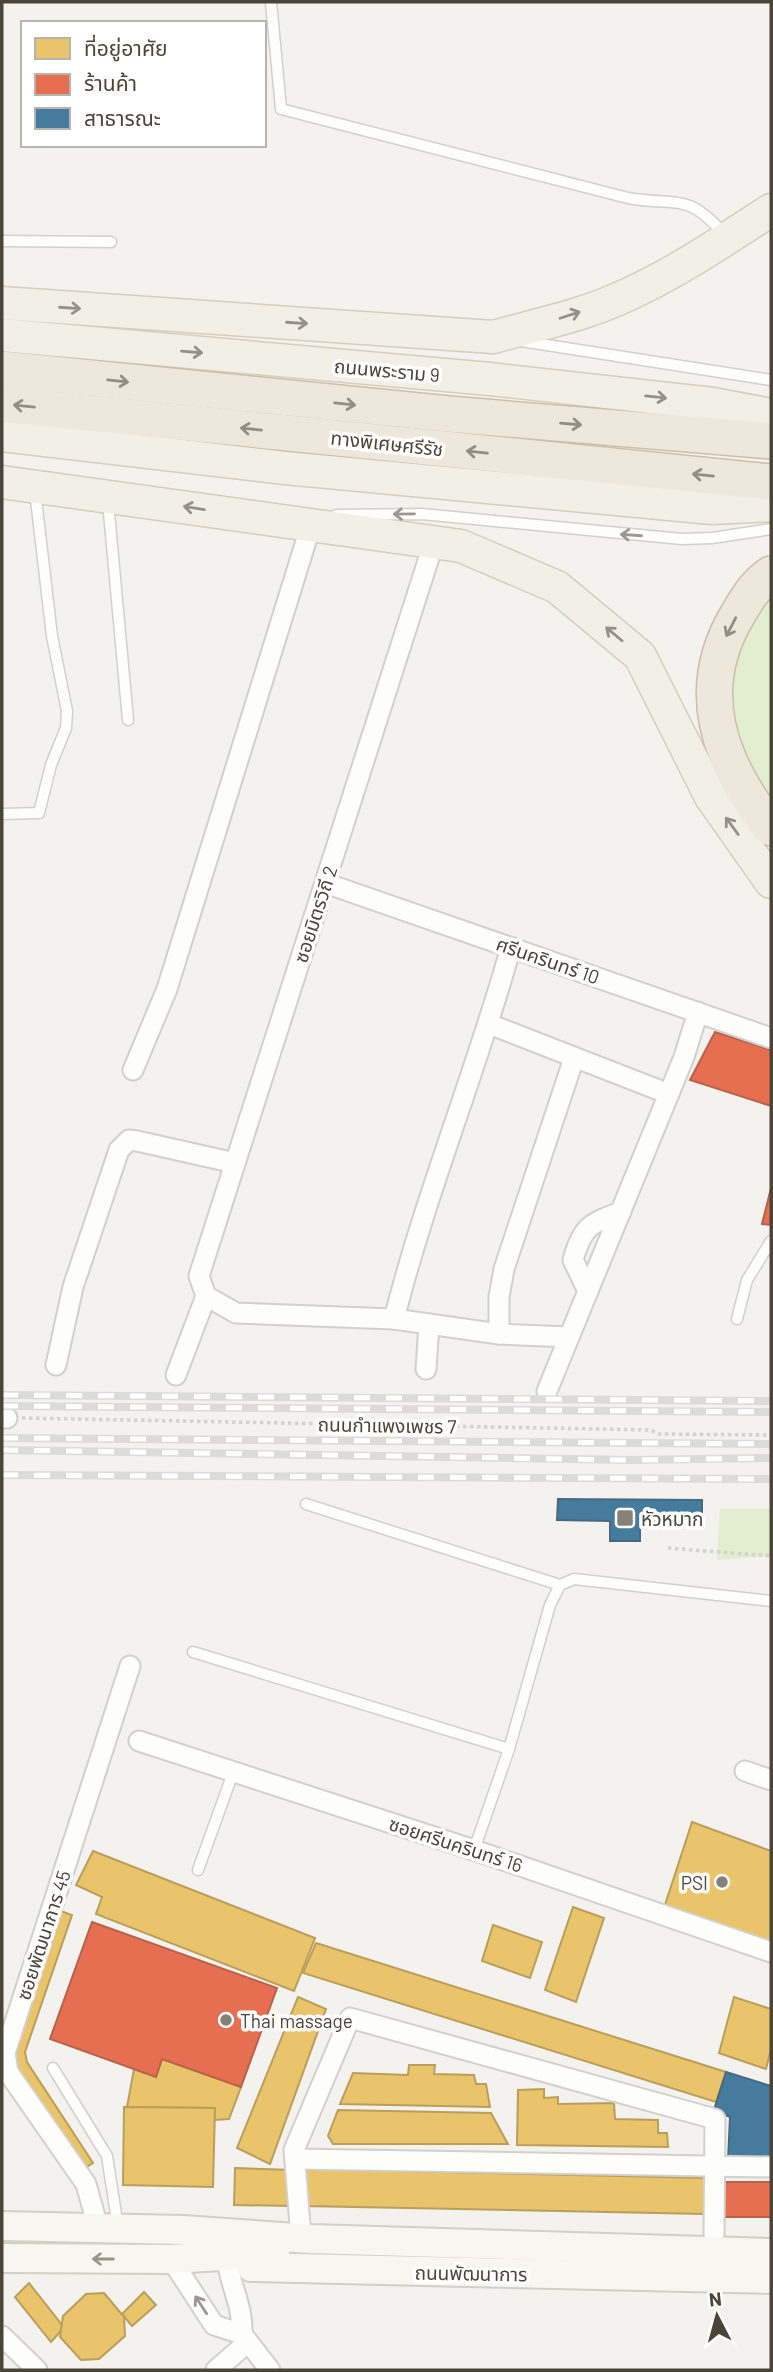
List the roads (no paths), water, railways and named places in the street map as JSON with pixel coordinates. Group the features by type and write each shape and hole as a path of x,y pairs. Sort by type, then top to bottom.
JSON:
{"highway":[{"name":"ทางพิเศษศรีรัช","path":"2,369 450,414 771,441"},
{"name":"ทางพิเศษศรีรัช","path":"2,404 771,482"},
{"path":"771,573 756,584 728,630 714,670 715,714 734,772 771,828"}],"main road":[{"path":"2,299 493,337 567,317 626,296 771,210"},
{"name":"ถนนพระราม 9","path":"2,335 490,379 713,404 771,415"},
{"path":"2,435 285,468 712,508 771,505"},
{"path":"2,482 461,547 557,587 640,656 711,797 771,881"},
{"name":"ถนนพัฒนาการ","path":"183,2230 300,2225 771,2236"},
{"name":"ถนนพัฒนาการ","path":"2,2226 183,2230 278,2238 771,2266"},
{"name":"ถนนพัฒนาการ","path":"2,2258 171,2259 288,2253 771,2253"},
{"name":"ถนนพัฒนาการ","path":"171,2259 228,2266 771,2279"}],"street":[{"path":"133,1070 171,976 311,525"},
{"name":"ซอยมิตรวิถี 2","path":"176,1375 204,1291 199,1276 434,542"},
{"name":"ศรีนครินทร์ 10","path":"326,883 771,1038"},
{"path":"394,1318 408,1263 489,1024 511,947"},
{"path":"547,1391 669,1094 698,1012"},
{"path":"489,1024 669,1094"},
{"path":"499,1334 499,1297 504,1269 574,1058"},
{"path":"56,1365 74,1287 119,1150 124,1144 136,1141 235,1163"},
{"path":"588,1291 573,1260 579,1238 593,1222 621,1212"},
{"path":"204,1291 236,1313 394,1318 499,1334 569,1337"},
{"path":"426,1369 429,1324"},
{"name":"ซอยพัฒนาการ 45","path":"108,2227 86,2184 8,2072 5,2053 130,1666"},
{"name":"ซอยศรีนครินทร์ 16","path":"139,1741 474,1850 771,1952"},
{"path":"745,1771 771,1780"},
{"path":"300,2225 294,2150 350,2018 715,2119 714,2234"},
{"path":"295,2159 771,2167"},
{"path":"171,2259 215,2327 245,2338 270,2370"},
{"path":"216,2370 245,2338 243,2313 233,2293 228,2266"},
{"path":"2,2336 37,2370"}],"lane":[{"path":"271,2 281,109 628,198 682,202 699,208 727,238"},
{"path":"2,241 111,242"},
{"path":"493,337 771,380"},
{"path":"2,814 39,813 51,765 66,728 67,711 52,636 34,487"},
{"path":"107,495 128,720"},
{"path":"242,516 422,514 682,539 771,529"},
{"path":"737,1319 747,1280 771,1241"},
{"path":"306,1504 560,1585"},
{"path":"474,1850 509,1749 550,1605 560,1585 574,1578 771,1601"},
{"path":"194,1651 509,1749"},
{"path":"198,1870 233,1773"},
{"path":"53,2067 107,2156 108,2227"}],"railway":[{"path":"2,1395 771,1401"},
{"path":"2,1406 771,1412"},
{"path":"2,1438 771,1444"},
{"path":"2,1450 632,1460 771,1458"},
{"path":"2,1475 771,1479"}],"place":[{"name":"หัวหมาก","path":"625,1518"},
{"name":"PSI","path":"722,1882"},
{"name":"Thai massage","path":"226,2020"}]}
